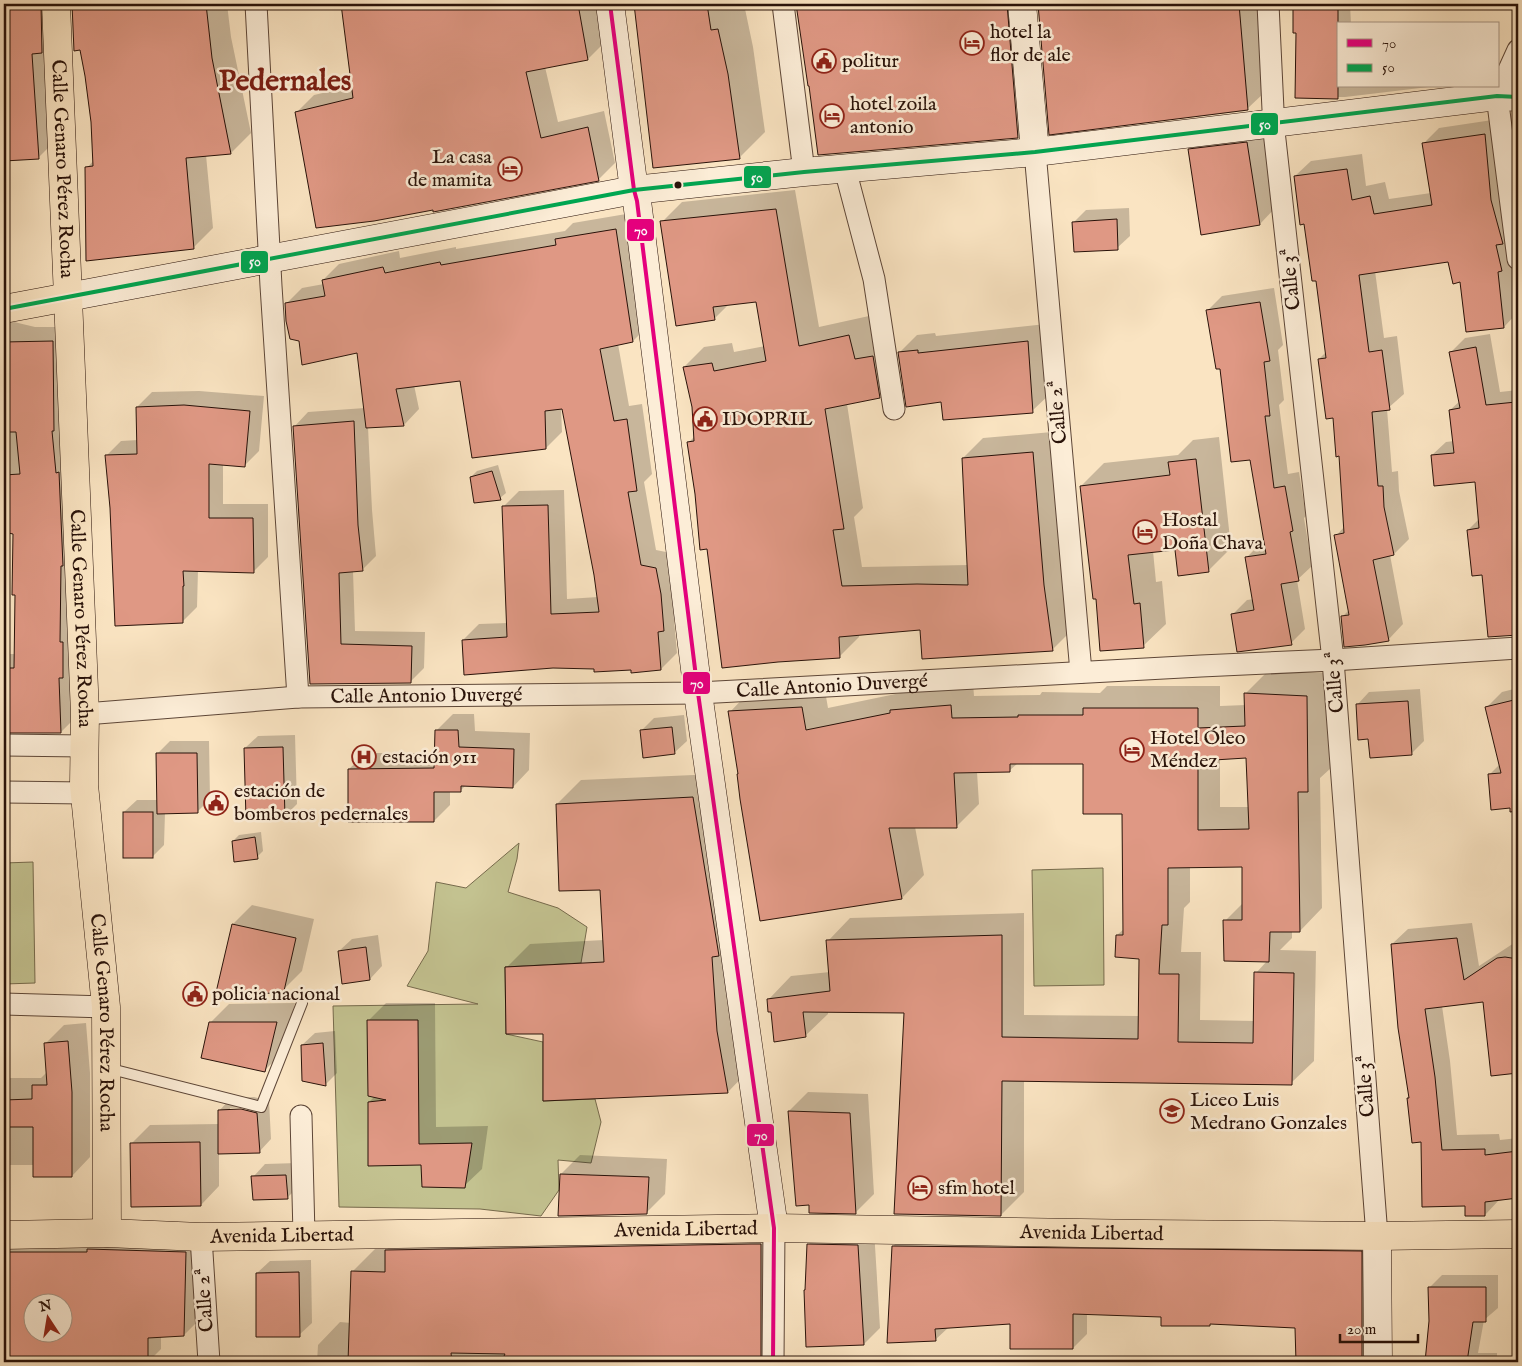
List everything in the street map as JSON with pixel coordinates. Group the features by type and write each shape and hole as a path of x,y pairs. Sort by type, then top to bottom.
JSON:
{"main road":[{"name":"Calle Genaro Pérez Rocha","path":"56,4 85,714 85,793 106,1007 108,1233"},
{"path":"610,4 638,211 698,693 774,1228"},
{"path":"1022,4 1035,152"},
{"path":"4,309 634,190 804,172 1035,152 1508,96"},
{"name":"Avenida Libertad","path":"4,1235 108,1233 201,1237 774,1228 1377,1236 1518,1234"},
{"name":"Calle 3ª","path":"1377,1236 1378,1362"}],"street":[{"path":"256,4 298,697"},
{"path":"782,4 804,172"},
{"name":"Calle 3ª","path":"1268,4 1274,123 1333,660 1377,1236"},
{"path":"1518,50 1508,96 1518,259"},
{"name":"Calle 2ª","path":"1035,152 1081,672"},
{"path":"845,169 874,279 894,409"},
{"name":"Calle Antonio Duvergé","path":"85,714 298,697 698,693 1333,660 1518,648"},
{"path":"4,745 84,746"},
{"path":"4,792 85,793"},
{"path":"4,1004 106,1007"},
{"path":"301,1116 304,1236"},
{"path":"774,1228 774,1362"},
{"name":"Calle 2ª","path":"201,1237 209,1362"}],"lane":[{"path":"106,1067 261,1106 302,1003"}],"shaded area":[{"path":"519,843 517,859 508,892 558,908 587,927 581,963 505,967 506,1034 543,1042 543,1101 595,1099 601,1122 591,1163 558,1160 559,1190 541,1216 480,1209 339,1207 333,1006 478,1004 407,986 428,951 436,882 466,888"},
{"path":"33,862 35,983 4,984 4,863"},
{"path":"1103,868 1104,985 1034,986 1032,870"}],"building":[{"path":"4,4 41,4 42,53 32,54 39,159 4,161"},
{"path":"72,4 206,4 212,58 231,154 186,158 194,249 86,261 85,167 93,166 91,122 80,50 74,51"},
{"path":"341,4 578,4 588,60 526,72 541,138 588,127 599,181 433,212 433,210 374,221 316,228 295,112 353,98"},
{"path":"634,4 707,4 711,30 718,29 728,74 740,159 653,168"},
{"path":"796,4 1007,4 1018,138 818,155"},
{"path":"1038,4 1239,4 1248,110 1049,135"},
{"path":"1293,4 1338,4 1338,99 1295,98 1296,33 1293,33"},
{"path":"1485,134 1491,200 1503,244 1496,245 1502,271 1498,272 1504,328 1466,332 1460,282 1453,284 1448,262 1359,275 1369,352 1382,350 1390,410 1372,412 1378,486 1383,486 1384,507 1394,555 1373,560 1389,641 1344,647 1341,616 1349,615 1334,535 1344,533 1339,456 1336,457 1333,418 1326,419 1318,359 1326,358 1316,281 1312,281 1304,224 1300,225 1294,176 1347,169 1352,200 1370,196 1374,214 1432,205 1422,143"},
{"path":"1247,142 1260,225 1201,235 1188,149"},
{"path":"776,209 799,346 849,335 855,359 873,356 880,398 825,409 844,529 833,530 842,586 968,585 962,458 1033,452 1044,585 1053,651 922,659 920,630 839,637 840,658 722,668 707,549 700,550 695,494 687,442 694,441 692,407 683,367 712,363 714,371 766,361 756,302 713,307 715,320 676,326 660,221"},
{"path":"1117,219 1118,250 1074,252 1072,222"},
{"path":"616,229 633,342 600,349 614,421 627,419 637,491 628,492 641,565 656,568 661,594 664,631 658,632 661,670 631,673 631,670 594,672 594,669 553,668 464,675 462,640 507,637 502,506 548,505 551,614 599,612 594,575 562,409 545,411 546,449 472,458 460,381 396,389 404,426 366,428 357,353 302,365 299,341 290,339 285,303 325,296 322,280 383,267 385,273 440,262 441,265 556,245 555,239"},
{"path":"1260,302 1270,361 1264,362 1270,416 1265,416 1274,488 1285,486 1293,531 1290,532 1299,581 1281,584 1292,645 1237,652 1231,614 1254,610 1245,557 1266,554 1250,460 1231,462 1220,369 1216,369 1206,310"},
{"path":"53,341 54,431 52,431 56,473 59,472 63,566 61,566 60,642 63,642 63,678 59,678 61,733 4,733 4,668 14,668 15,595 12,595 13,534 4,532 4,475 20,474 16,432 4,432 4,342"},
{"path":"1028,341 1033,413 943,420 941,402 906,407 898,352 918,350 918,353"},
{"path":"1476,347 1486,405 1516,402 1518,422 1518,454 1516,454 1518,476 1518,635 1488,637 1482,575 1472,576 1467,530 1479,528 1475,482 1434,486 1431,455 1454,453 1449,410 1460,408 1449,352"},
{"path":"184,405 250,411 245,467 209,464 209,518 253,518 254,573 183,571 183,623 115,626 110,508 105,455 137,454 136,407"},
{"path":"354,421 358,525 363,571 339,573 341,644 412,646 411,683 310,684 293,426"},
{"name":"Hostal Doña Chava","path":"1196,459 1209,572 1178,576 1175,550 1128,555 1134,604 1140,603 1144,648 1100,651 1096,599 1093,599 1080,486 1170,475 1168,462"},
{"path":"492,471 501,500 474,503 470,477"},
{"path":"1244,693 1307,696 1308,792 1298,792 1300,932 1270,932 1269,962 1224,961 1223,920 1242,920 1242,867 1168,868 1168,925 1162,925 1159,974 1179,974 1178,1042 1253,1043 1254,972 1294,973 1292,1085 1002,1081 1001,1216 894,1214 904,1013 803,1012 806,1037 774,1042 771,1012 768,1012 767,999 830,991 826,940 1002,935 1002,1037 1138,1039 1139,959 1115,957 1116,935 1123,935 1122,814 1083,814 1083,764 1010,764 1010,772 954,773 957,828 889,828 902,899 760,921 728,711 802,707 806,730 890,713 890,710 951,705 952,718 1083,715 1083,708 1198,708 1198,728 1245,726","holes":["1246,758 1249,829 1198,830 1198,761"]},
{"path":"1518,699 1518,811 1510,812 1510,808 1491,810 1488,774 1501,773 1485,707"},
{"path":"1408,701 1412,755 1370,758 1368,739 1358,740 1356,704"},
{"path":"672,727 675,754 643,758 640,730"},
{"path":"435,730 458,730 459,747 514,749 513,788 461,786 461,792 434,792 434,822 348,822 348,769 434,768"},
{"path":"283,747 285,817 246,819 244,748"},
{"path":"156,753 197,753 198,813 157,814"},
{"path":"693,797 719,956 712,957 717,1031 728,1093 543,1101 543,1034 506,1034 505,967 604,962 600,890 559,891 556,804"},
{"path":"123,812 153,812 153,858 123,858"},
{"path":"255,837 258,859 234,862 232,841"},
{"path":"232,924 296,938 284,991 214,1001"},
{"path":"1457,938 1464,980 1497,958 1518,959 1518,1073 1491,1076 1483,1002 1425,1009 1435,1077 1442,1150 1485,1149 1485,1155 1518,1151 1518,1198 1485,1202 1485,1216 1465,1216 1465,1206 1422,1207 1421,1142 1412,1143 1407,1098 1409,1098 1398,1028 1391,944"},
{"path":"366,947 370,980 342,984 338,951"},
{"path":"367,1020 418,1020 419,1144 472,1143 465,1188 422,1187 421,1165 368,1166 368,1102 386,1100 368,1096"},
{"path":"209,1022 277,1022 265,1072 201,1058"},
{"path":"68,1041 72,1092 72,1177 33,1177 33,1127 4,1127 4,1100 32,1099 32,1085 47,1085 44,1043"},
{"path":"323,1043 326,1086 302,1081 301,1045"},
{"path":"241,1109 257,1113 260,1153 218,1154 218,1110"},
{"path":"788,1111 850,1113 856,1214 809,1213 809,1205 796,1206"},
{"path":"200,1142 201,1206 131,1207 130,1143"},
{"path":"560,1174 649,1177 647,1214 558,1216"},
{"path":"286,1175 288,1199 253,1200 251,1176"},
{"path":"761,1244 761,1362 501,1362 505,1354 451,1353 452,1362 348,1362 351,1271 385,1272 385,1250"},
{"path":"807,1244 858,1245 864,1345 806,1347 804,1290"},
{"path":"892,1246 1362,1251 1362,1362 1296,1362 1295,1328 1210,1324 1210,1326 1161,1326 1161,1317 1073,1314 1073,1349 1010,1349 1010,1324 935,1329 936,1341 887,1343"},
{"path":"87,1249 186,1252 184,1336 148,1338 148,1362 7,1362 4,1335 4,1252 87,1252"},
{"path":"299,1272 300,1337 256,1337 256,1273"},
{"path":"1428,1287 1486,1287 1486,1322 1473,1322 1467,1362 1425,1362 1429,1321"}],"transit line":[{"name":"70","path":"610,4 637,201 698,693 774,1228 773,1362"},
{"name":"50","path":"4,309 634,190 804,172 1035,152 1497,96 1518,97"}],"place":[{"name":"hotel la flor de ale","path":"972,43"},
{"name":"politur","path":"824,61"},
{"name":"hotel zoila antonio","path":"832,116"},
{"name":"La casa de mamita","path":"510,169"},
{"name":"IDOPRIL","path":"705,419"},
{"name":"Hostal Doña Chava","path":"1145,532"},
{"name":"Hotel Óleo Méndez","path":"1132,750"},
{"name":"estación 911","path":"364,757"},
{"name":"estación de bomberos pedernales","path":"216,803"},
{"name":"policia nacional","path":"195,994"},
{"name":"Liceo Luis Medrano Gonzales","path":"1172,1111"},
{"name":"sfm hotel","path":"920,1188"}],"district":[{"name":"Pedernales","path":"285,82"}]}
